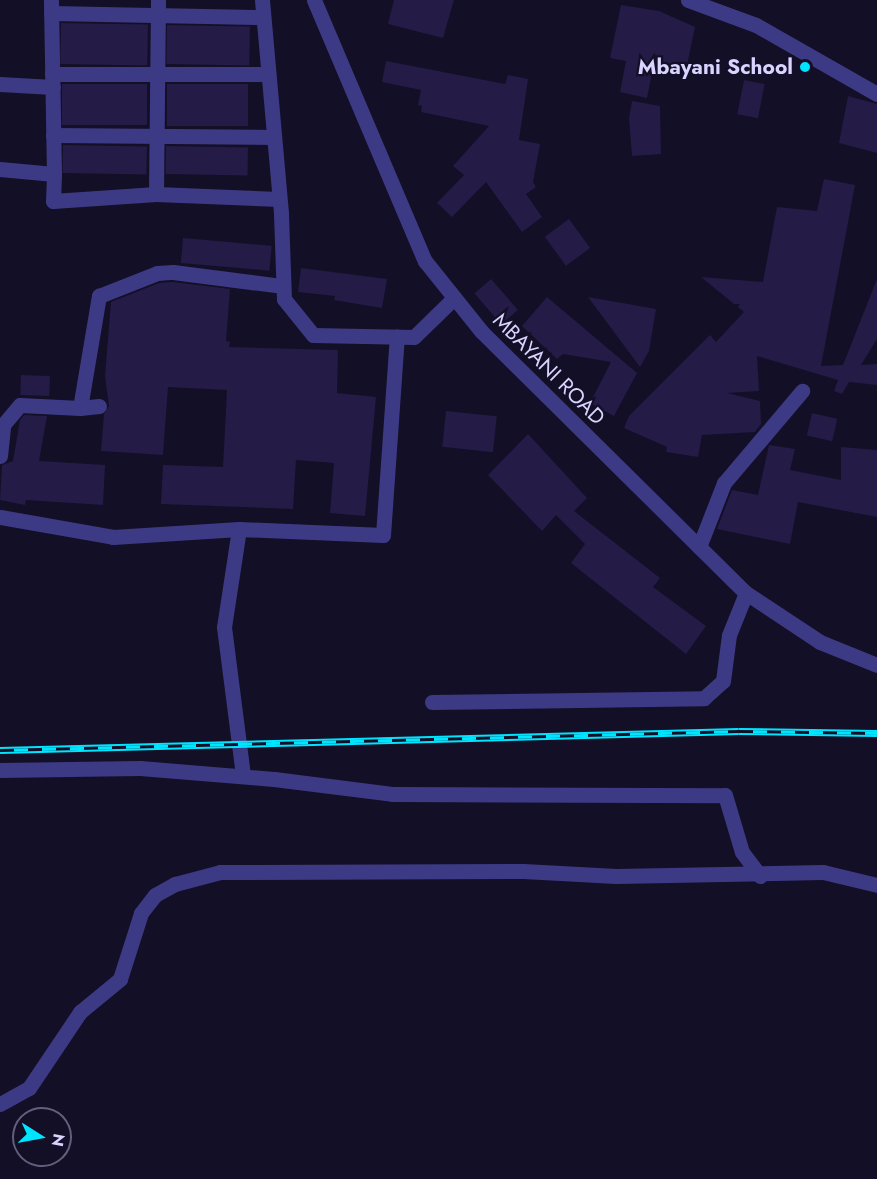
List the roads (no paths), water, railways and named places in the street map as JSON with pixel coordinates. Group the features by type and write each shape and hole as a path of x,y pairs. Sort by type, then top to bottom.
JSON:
{"street":[{"path":"261,0 279,199 284,299 313,335 414,337 454,298"},
{"name":"MBAYANI ROAD","path":"314,0 425,261 481,331 746,593 820,642 877,665"},
{"path":"688,0 756,26 877,93"},
{"path":"263,17 158,7 51,7 53,201 156,194 279,199"},
{"path":"156,194 155,73 158,7"},
{"path":"0,84 155,73 268,74"},
{"path":"53,135 274,137"},
{"path":"0,169 54,174"},
{"path":"80,408 99,296 157,273 173,272 283,286"},
{"path":"0,517 113,537 239,529 383,535 397,336"},
{"path":"699,547 724,483 802,392"},
{"path":"0,456 3,425 20,405 80,408 99,406"},
{"path":"239,529 224,627 243,776"},
{"path":"432,702 704,698 723,681 729,635 746,593"},
{"path":"0,770 140,768 243,776 392,794 725,795 742,852 760,876"},
{"path":"0,1104 29,1088 81,1012 120,979 141,913 155,895 175,884 220,872 523,871 616,876 760,876 823,872 877,885"}],"railway":[{"path":"0,750 739,731 877,733"}],"place":[{"name":"Mbayani School","path":"805,67"}]}
